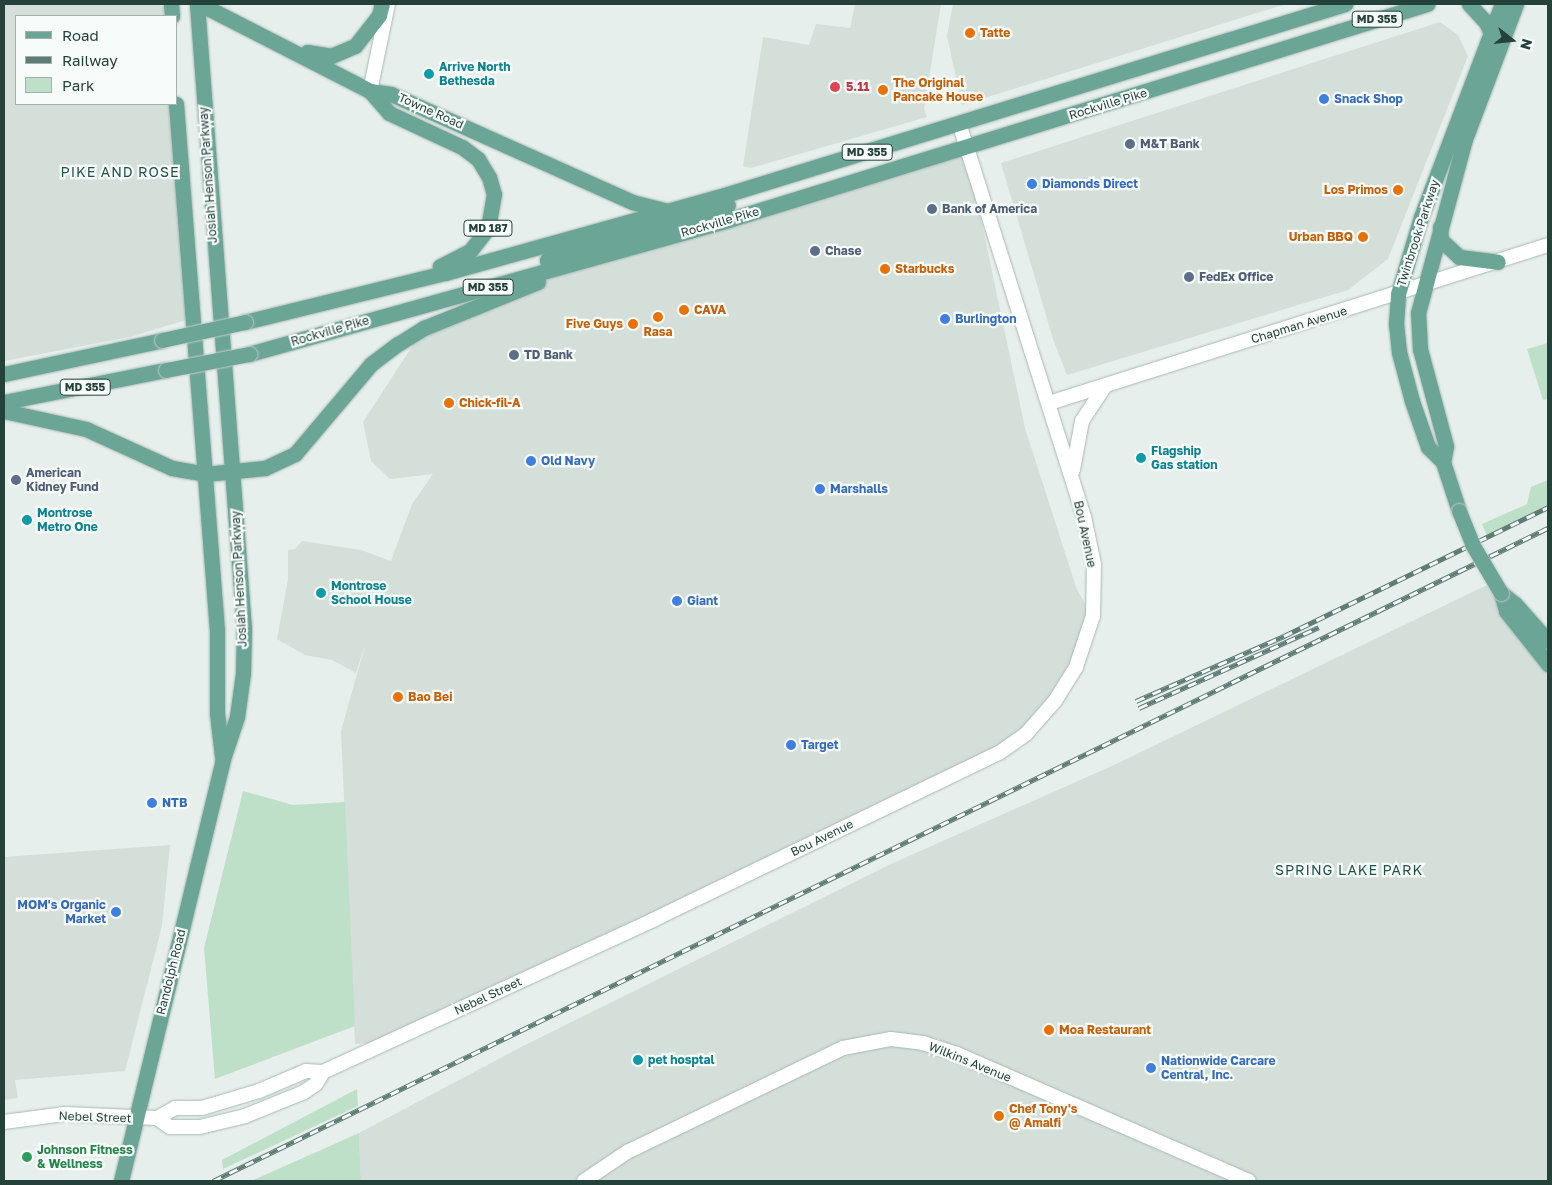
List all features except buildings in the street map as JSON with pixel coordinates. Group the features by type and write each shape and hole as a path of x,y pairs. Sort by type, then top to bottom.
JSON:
{"main road":[{"name":"Towne Road","path":"199,4 293,50 370,91 391,94 632,202 667,210"},
{"name":"Josiah Henson Parkway","path":"199,4 244,629 243,673 237,717 222,762"},
{"path":"293,50 331,56 355,46 379,15 382,4"},
{"name":"Rockville Pike","path":"4,374 245,322 386,287 667,210 960,124 1345,4"},
{"name":"Rockville Pike","path":"4,402 249,354 602,255 966,148 1427,4"},
{"path":"1469,4 1486,22 1491,33"},
{"name":"Twinbrook Parkway","path":"1502,4 1421,217 1398,294 1396,324 1399,352 1428,447 1443,462 1459,511 1481,561 1501,594 1506,611 1548,664"},
{"name":"Twinbrook Parkway","path":"1443,462 1446,446 1420,349 1417,320 1440,223 1465,139 1516,4"},
{"name":"MD 187","path":"370,91 388,113 462,147 478,159 489,177 494,194 488,228 470,251 386,287"},
{"name":"Josiah Henson Parkway","path":"176,105 217,631 217,712 222,762"},
{"path":"395,313 422,298 728,205"},
{"path":"1440,223 1441,240 1459,257 1498,262"},
{"path":"4,411 86,429 172,468 205,474 265,468 295,454 371,364 398,344 424,328 602,255"},
{"name":"Twinbrook Parkway","path":"1501,594 1515,604 1548,641"},
{"name":"Randolph Road","path":"121,1181 134,1119 222,762"}],"street":[{"path":"370,91 388,4"},
{"name":"Bou Avenue","path":"653,920 999,753 1026,734 1055,701 1076,667 1093,616 1094,564 1072,479 1049,403 966,148 960,124"},
{"name":"Chapman Avenue","path":"1049,403 1548,245"},
{"path":"1072,479 1074,448 1082,421 1105,386"},
{"name":"Nebel Street","path":"4,1122 65,1114 134,1119 157,1118 175,1108 202,1108 259,1091 306,1071 323,1072 653,920"},
{"name":"Wilkins Avenue","path":"584,1181 627,1152 842,1048 891,1039 923,1043 957,1054 1249,1181"},
{"name":"Nebel Street","path":"157,1118 170,1127 200,1126 245,1116 304,1092 316,1084 323,1072"}],"shaded area":[{"path":"4,4 157,4 164,7 164,15 15,15 15,105 170,105 186,320 130,337 4,361"},
{"path":"855,4 941,4 924,109 927,117 751,168 743,166 763,37 809,45 816,24 850,28"},
{"path":"953,4 1286,4 962,105 947,36"},
{"path":"1440,22 1458,35 1468,56 1388,259 1348,290 1067,375 1053,339 1001,163"},
{"path":"966,148 1025,428 1077,590 1093,616 1055,701 999,753 390,1041 355,1044 341,731 366,642 356,673 332,660 305,655 277,639 288,579 288,550 295,549 302,541 361,550 391,561 412,504 433,474 390,479 371,461 363,422 424,328 602,255"},
{"path":"1493,582 1548,664 1548,1181 361,1181 359,1133 523,1046 891,864 1114,765"},
{"path":"170,845 162,926 125,1071 15,1080 18,1098 4,1100 4,857"}],"green space":[{"path":"1548,343 1548,399 1543,400 1527,349"},
{"path":"1548,480 1548,505 1487,536 1482,524 1527,504 1531,487"},
{"path":"243,791 293,805 345,802 355,1026 215,1079 204,948"},
{"path":"357,1089 358,1106 223,1169 222,1160"},
{"path":"359,1133 361,1181 251,1181"}],"railway":[{"path":"1136,701 1284,636 1548,507"},
{"path":"213,1181 1548,528"},
{"path":"1139,708 1319,627"}],"place":[{"name":"Tatte","path":"970,33"},
{"name":"Arrive North Bethesda","path":"429,74"},
{"name":"5.11","path":"835,87"},
{"name":"The Original Pancake House","path":"883,90"},
{"name":"Snack Shop","path":"1324,99"},
{"name":"M&T Bank","path":"1130,144"},
{"name":"Diamonds Direct","path":"1032,184"},
{"name":"Los Primos","path":"1398,190"},
{"name":"Bank of America","path":"932,209"},
{"name":"Urban BBQ","path":"1363,237"},
{"name":"Chase","path":"815,251"},
{"name":"Starbucks","path":"885,269"},
{"name":"FedEx Office","path":"1189,277"},
{"name":"CAVA","path":"684,310"},
{"name":"Rasa","path":"658,317"},
{"name":"Burlington","path":"945,319"},
{"name":"Five Guys","path":"633,324"},
{"name":"TD Bank","path":"514,355"},
{"name":"Chick-fil-A","path":"449,403"},
{"name":"Flagship Gas station","path":"1141,458"},
{"name":"Old Navy","path":"531,461"},
{"name":"American Kidney Fund","path":"16,480"},
{"name":"Marshalls","path":"820,489"},
{"name":"Montrose Metro One","path":"27,520"},
{"name":"Montrose School House","path":"321,593"},
{"name":"Giant","path":"677,601"},
{"name":"Bao Bei","path":"398,697"},
{"name":"Target","path":"791,745"},
{"name":"NTB","path":"152,803"},
{"name":"MOM's Organic Market","path":"116,912"},
{"name":"Moa Restaurant","path":"1049,1030"},
{"name":"pet hosptal","path":"638,1060"},
{"name":"Nationwide Carcare Central, Inc.","path":"1151,1068"},
{"name":"Chef Tony's @ Amalfi","path":"999,1116"},
{"name":"Johnson Fitness & Wellness","path":"27,1157"}],"district":[{"name":"PIKE AND ROSE","path":"120,172"},
{"name":"SPRING LAKE PARK","path":"1349,870"}]}
